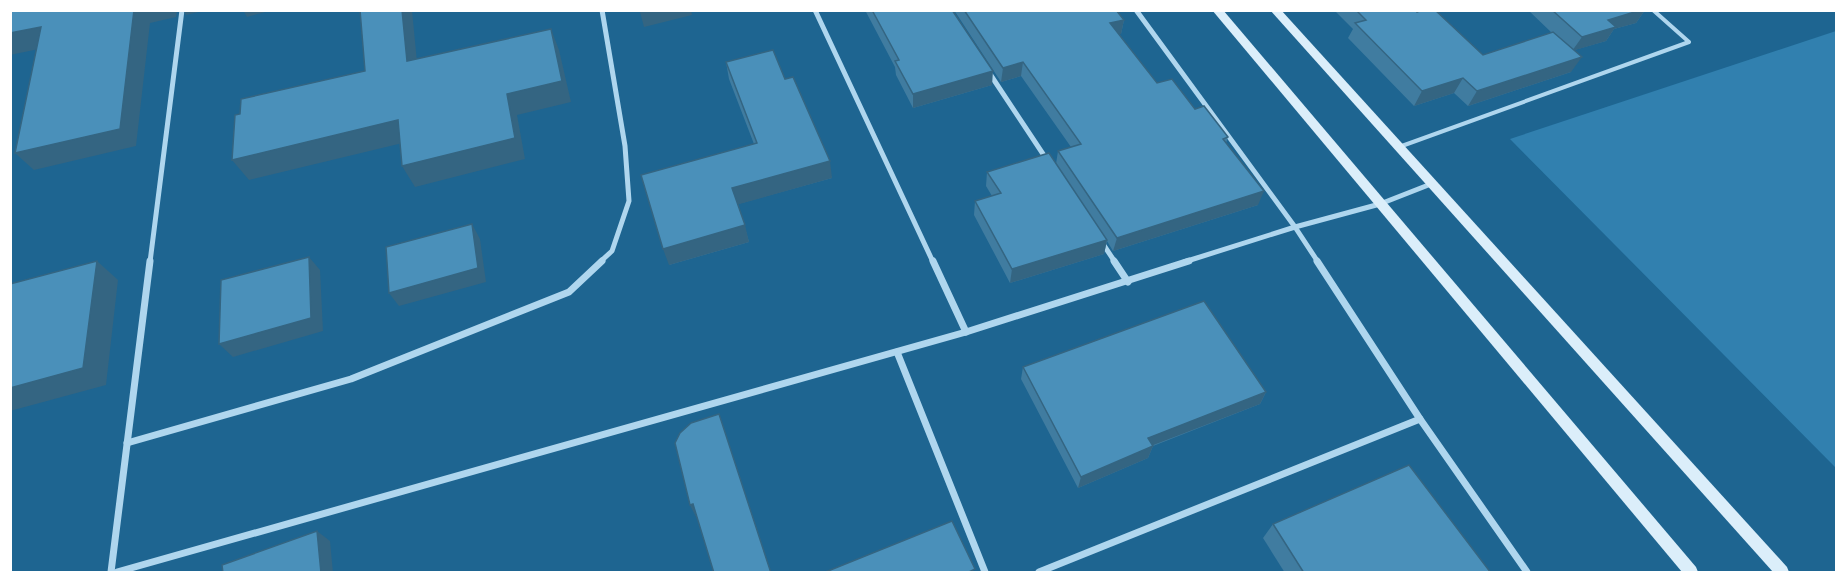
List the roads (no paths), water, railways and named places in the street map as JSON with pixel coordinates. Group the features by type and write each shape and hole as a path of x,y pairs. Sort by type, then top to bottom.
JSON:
{"street":[{"path":"111,573 182,10"},
{"path":"127,443 351,380 569,292 612,251 629,201 625,146 602,10"},
{"path":"815,10 966,332"},
{"path":"1136,10 1295,227 1420,419 1527,573"},
{"path":"1217,10 1691,573"},
{"path":"1275,10 1782,573"},
{"path":"987,69 1051,166"},
{"path":"117,573 966,332 1295,227 1380,204 1431,184"},
{"path":"1096,234 1128,282"},
{"path":"897,352 985,573"},
{"path":"1040,573 1420,419"}],"lane":[{"path":"1399,147 1689,42 1653,10"}]}
